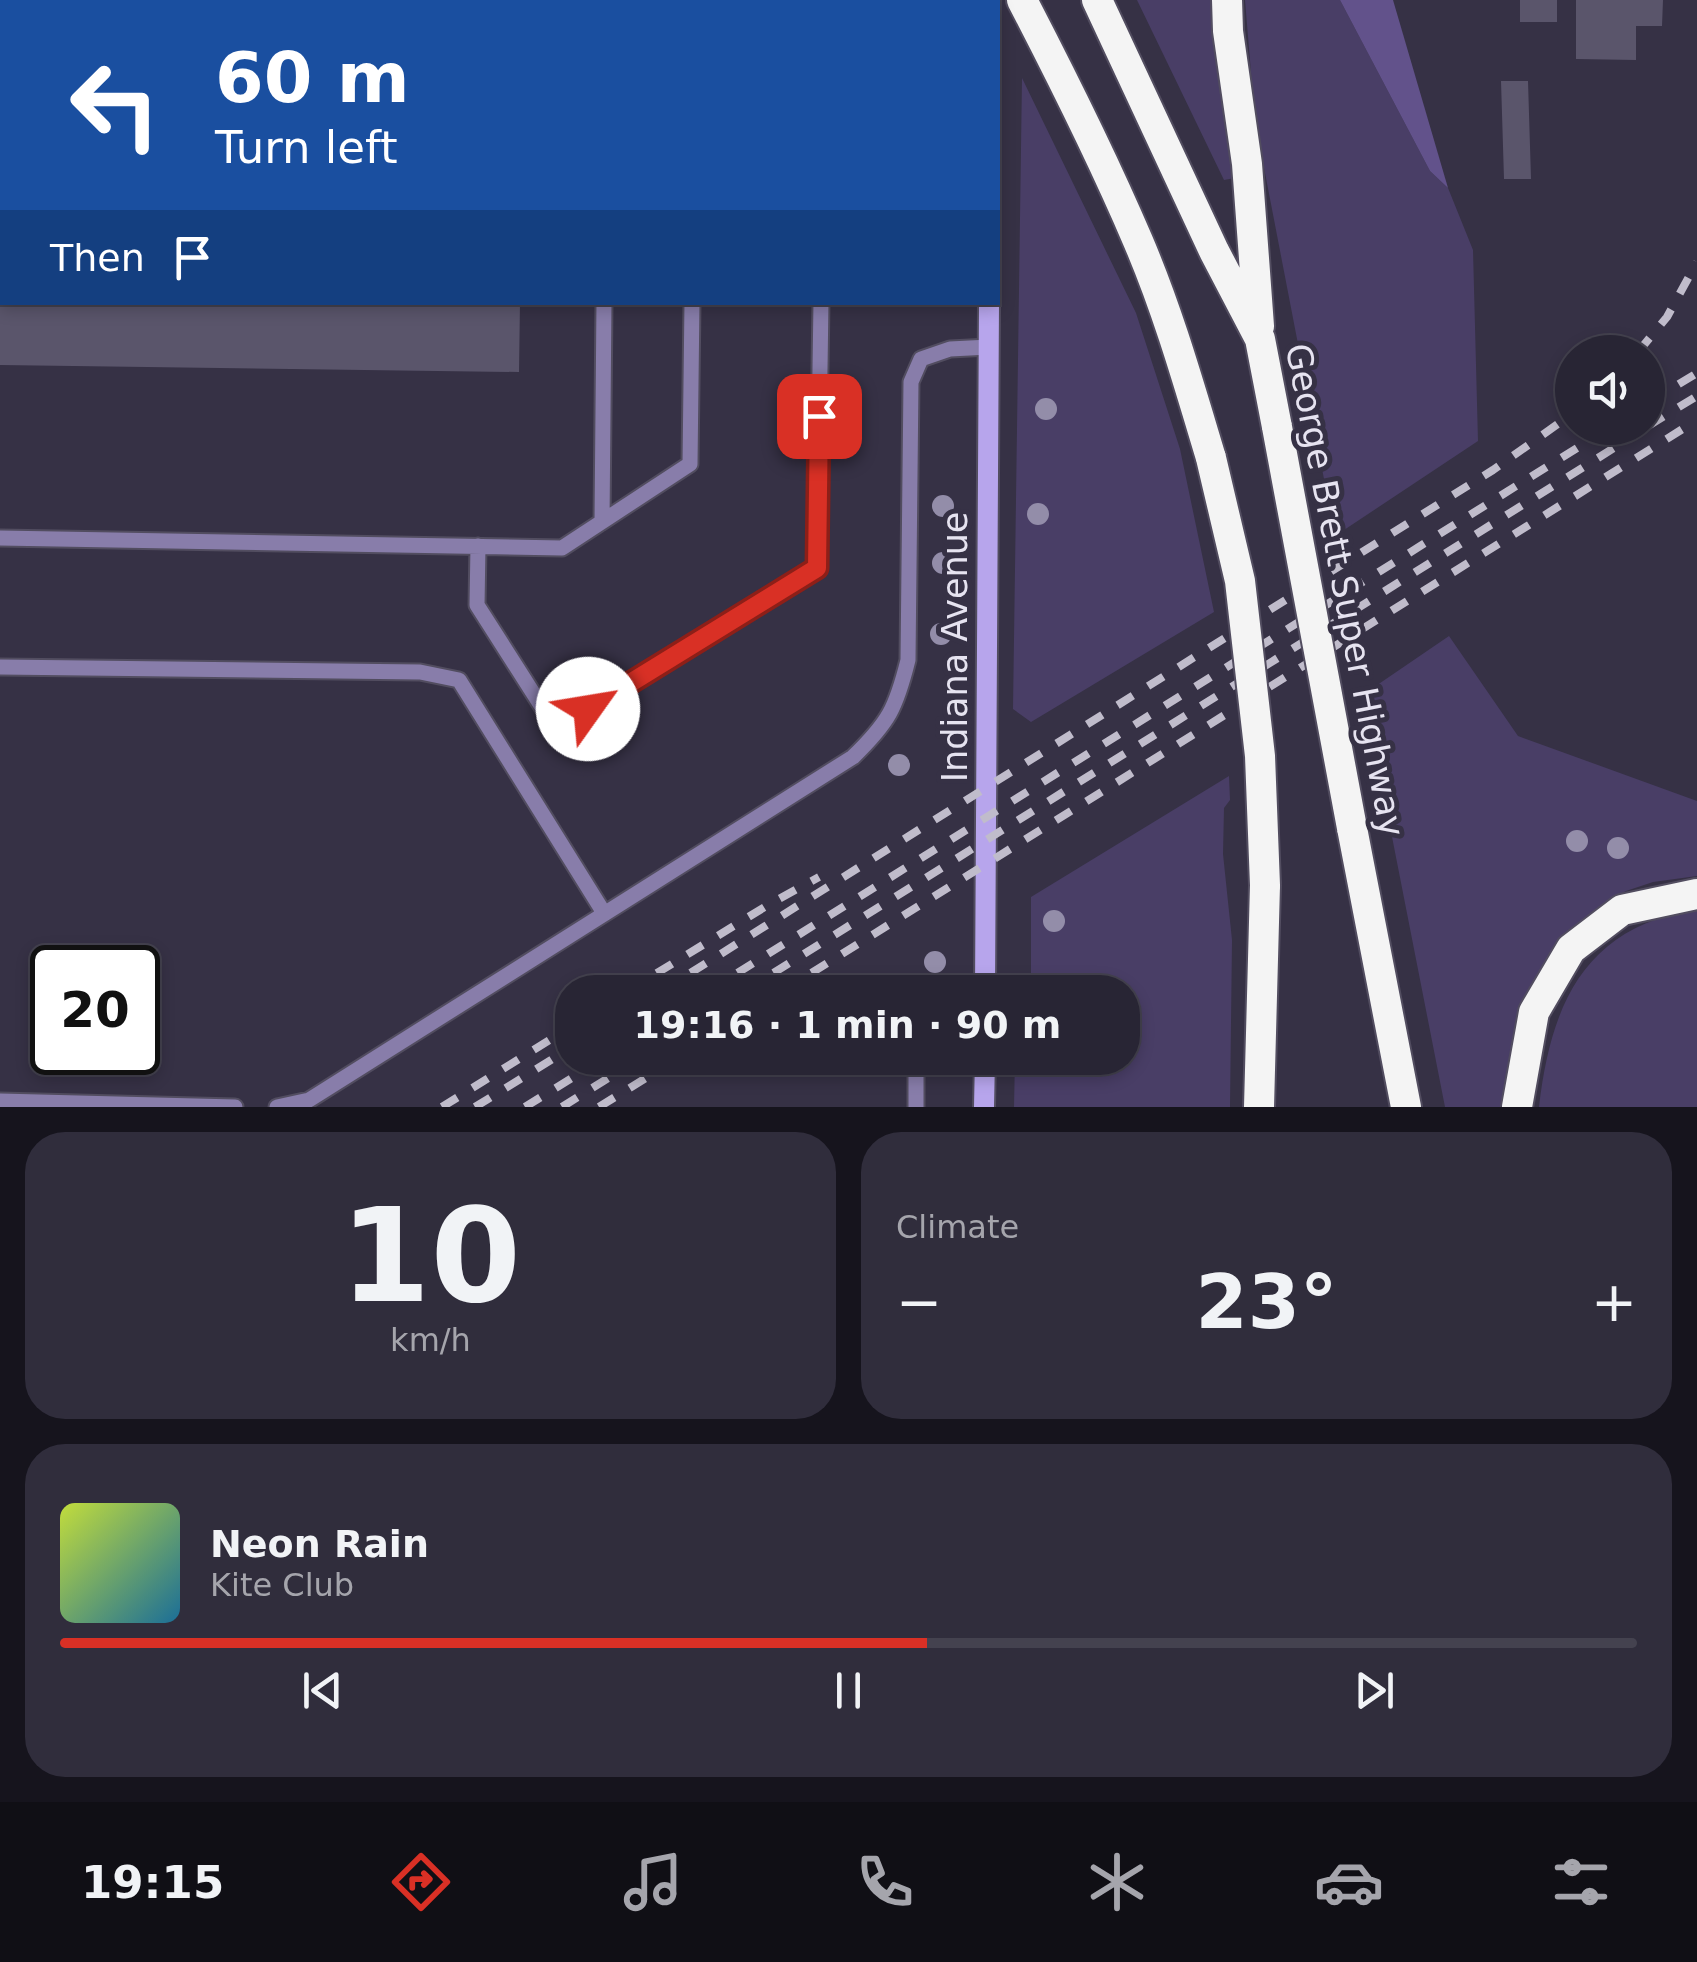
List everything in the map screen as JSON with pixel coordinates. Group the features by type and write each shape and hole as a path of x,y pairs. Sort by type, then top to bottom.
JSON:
{"highway":[{"path":"1022,0 1082,116 1139,244 1212,458 1240,580 1260,756 1265,885 1259,1107"},
{"name":"George Brett Super Highway","path":"1096,0 1214,251 1260,339 1406,1107"},
{"path":"1227,0 1247,164 1260,339"},
{"path":"1518,1107 1534,1012 1571,949 1622,910 1697,894"}],"street":[{"name":"Indiana Avenue","path":"985,975 989,305"},
{"path":"984,1107 985,1075"}],"lane":[{"path":"602,522 604,305"},
{"path":"0,538 562,548 690,464 692,305"},
{"path":"478,546 477,605 556,729 817,568 822,305"},
{"path":"277,1107 309,1100 853,756 883,727 898,698 908,660 910,382 921,359 950,348 989,347"},
{"path":"0,667 420,672 459,680 604,914"},
{"path":"916,1075 916,1107"},
{"path":"0,1101 236,1107"}],"shaded area":[{"path":"1137,0 1216,0 1235,178 1224,180"},
{"path":"1245,0 1340,0 1430,171 1448,188 1473,250 1478,441 1335,536 1255,121"},
{"path":"1340,0 1393,0 1448,188 1430,171"},
{"path":"1022,78 1136,313 1180,449 1214,612 1031,722 1013,709"},
{"path":"1449,636 1518,736 1697,801 1697,876 1653,882 1626,891 1604,903 1572,932 1505,1107 1445,1107 1364,694"},
{"path":"1229,776 1223,854 1232,940 1230,1107 1014,1107 1015,1075 1140,1075 1140,975 1031,975 1031,897"},
{"path":"1697,909 1697,1107 1539,1107 1553,1035 1580,976 1601,952 1627,933 1659,918"}],"building":[{"path":"1520,0 1557,0 1557,22 1520,22"},
{"path":"1576,0 1663,0 1662,26 1636,26 1636,60 1576,59"},
{"path":"1501,81 1528,81 1531,179 1504,179"},
{"path":"0,305 520,305 519,372 0,365"}],"railway":[{"path":"1652,335 1667,317 1697,262"},
{"path":"1665,393 1697,373"},
{"path":"1665,416 1697,396"},
{"path":"808,975 1697,420"},
{"path":"687,975 1493,470 1555,426"},
{"path":"734,975 1582,445"},
{"path":"770,975 1619,445"},
{"path":"654,975 819,877"},
{"path":"442,1107 555,1037"},
{"path":"475,1107 555,1058"},
{"path":"525,1107 577,1075"},
{"path":"562,1107 613,1075"},
{"path":"599,1107 651,1075"}],"route":[{"path":"588,709 817,568 819,416"}]}
